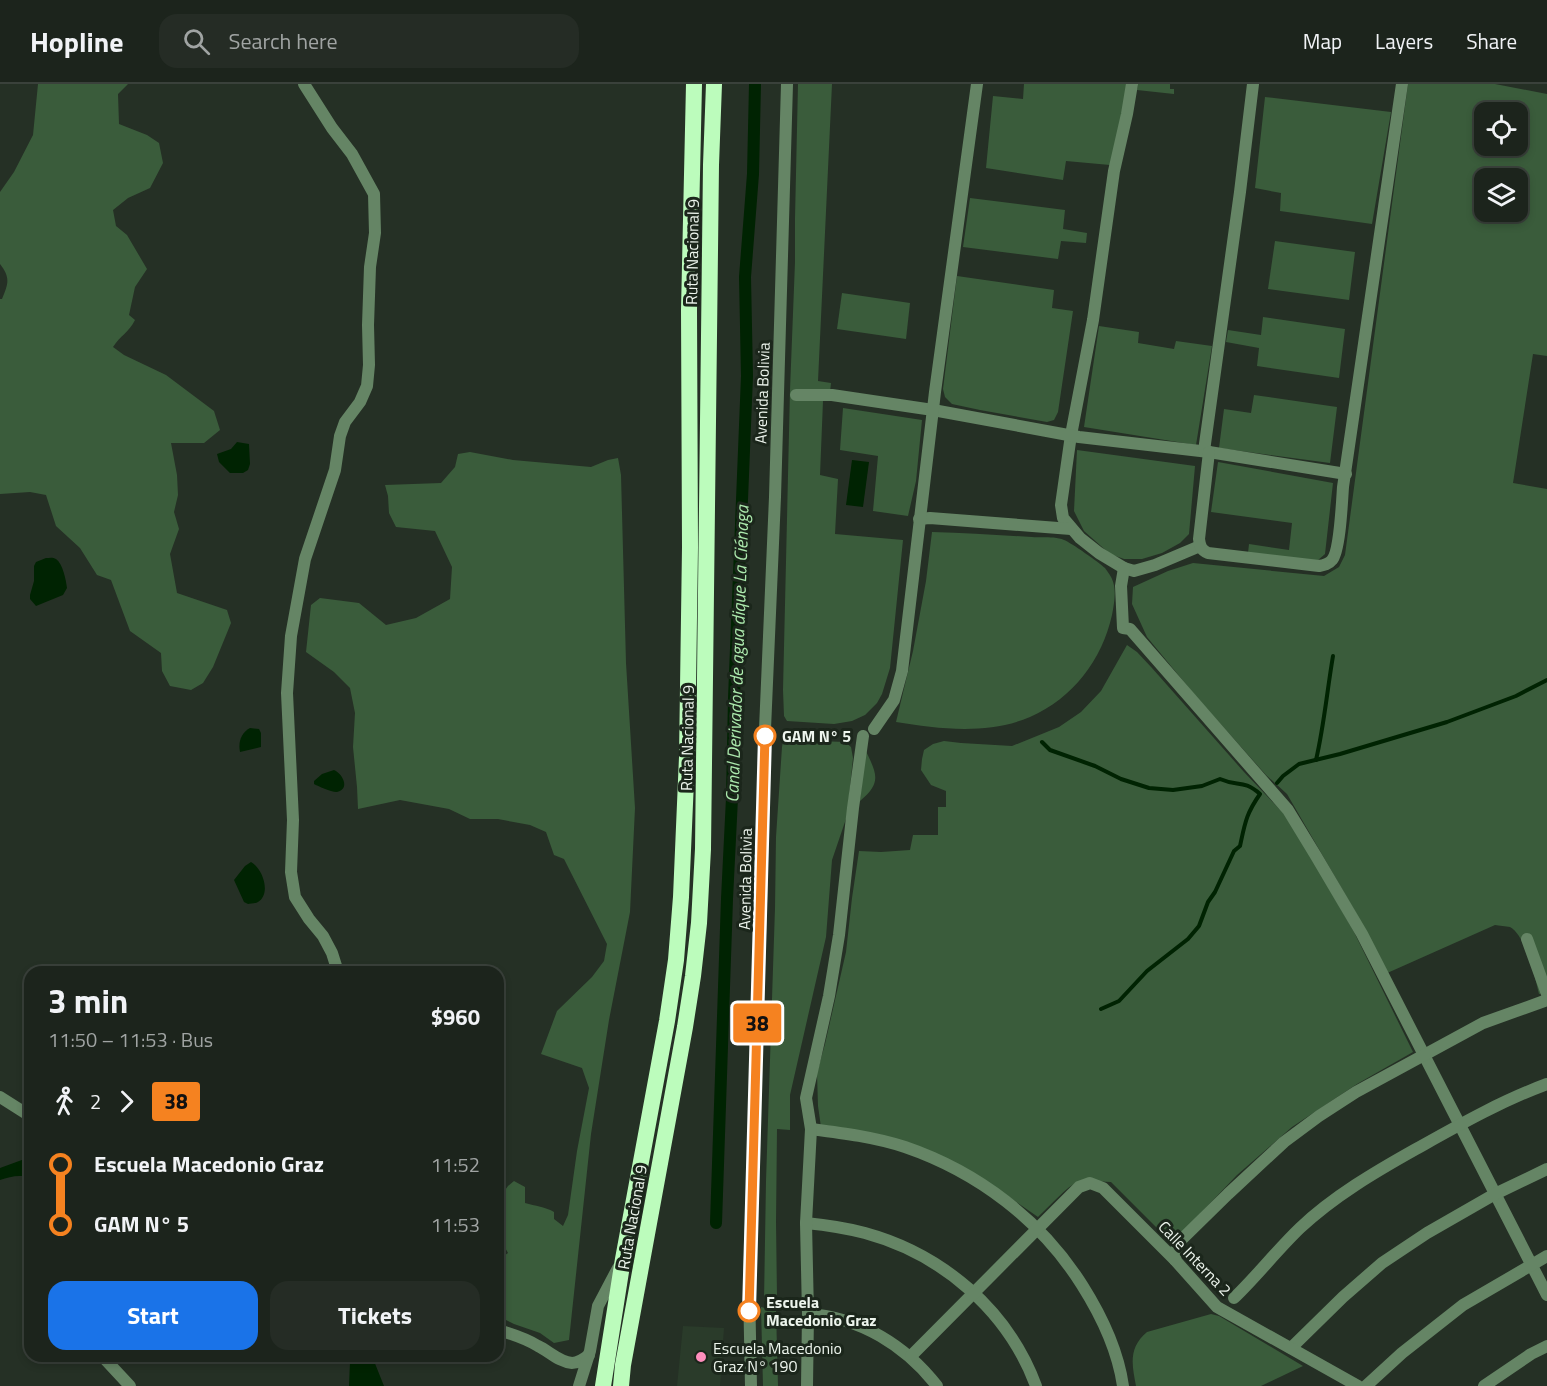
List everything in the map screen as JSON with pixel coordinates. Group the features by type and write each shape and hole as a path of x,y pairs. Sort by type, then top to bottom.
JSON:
{"highway":[{"name":"Ruta Nacional 9","path":"603,1386 623,1259 667,1021 676,960 681,897 687,757 690,547 689,310 694,84"},
{"name":"Ruta Nacional 9","path":"621,1386 625,1353 685,1028 699,923 705,777 711,165 714,84"}],"street":[{"path":"304,84 352,154 374,194 375,232 370,267 367,386 360,402 345,422 340,436 335,470 305,559 291,636 287,693 293,820 291,872 294,897 323,936 336,966"},
{"name":"Avenida Bolivia","path":"751,1386 749,1287 762,817 776,496 787,84"},
{"path":"807,1386 806,1223 811,1129 806,1098 829,996 839,935 853,808 869,733 894,700 902,671 919,519 977,84"},
{"path":"1132,84 1114,171 1093,320 1071,435 1061,505 1063,518 1080,538 1099,553 1124,568 1134,571 1155,565 1200,546"},
{"path":"1253,84 1206,452 1199,539 1203,551 1208,553 1319,566 1331,562 1337,544 1402,84"},
{"path":"796,395 832,395 933,410 1071,435 1206,452 1346,474"},
{"path":"919,519 1071,529"},
{"path":"1124,568 1121,586 1123,628 1130,629 1288,810 1362,934 1547,1295"},
{"path":"1527,939 1547,994"},
{"path":"1174,1260 1177,1245 1228,1194 1284,1142 1319,1116 1356,1092 1483,1023 1547,1000"},
{"path":"1234,1298 1300,1229 1335,1199 1372,1174 1459,1124 1515,1096 1547,1084"},
{"path":"0,1097 24,1112"},
{"path":"811,1129 876,1140 936,1160 967,1175 1020,1212 1049,1240 1070,1266 1098,1312 1121,1369 1123,1386"},
{"path":"1291,1348 1382,1263 1427,1233 1495,1194 1547,1169"},
{"name":"Calle Interna 2","path":"1037,1228 1079,1187 1090,1183 1103,1188 1217,1307 1358,1386"},
{"path":"806,1223 858,1231 896,1243 927,1258 952,1275 994,1314 1025,1360 1036,1386"},
{"path":"911,1356 1037,1228"},
{"path":"1366,1386 1402,1353 1463,1305 1547,1256"},
{"path":"579,1386 589,1355 598,1306 623,1259"},
{"path":"808,1314 839,1319 885,1338 911,1356 937,1386"},
{"path":"504,1332 537,1345 561,1360 579,1362 589,1355"},
{"path":"1484,1386 1531,1354 1547,1346"},
{"path":"108,1362 130,1386"}],"shaded area":[{"path":"38,84 128,84 118,94 119,124 147,135 159,143 163,163 150,188 128,198 113,210 116,226 127,235 147,269 135,287 129,315 135,320 113,347 124,355 166,375 214,411 220,430 204,443 171,443 178,495 174,512 179,529 170,554 177,593 227,610 231,623 213,667 203,683 191,690 170,686 162,671 161,653 130,631 111,580 97,575 80,548 56,526 46,495 30,492 0,494 0,299 6,289 7,281 6,273 0,264 0,192 14,172 33,135"},
{"path":"798,84 832,84 818,381 831,383 830,392 795,399 823,401 820,475 838,479 835,534 903,540 890,668 882,694 865,715 852,721 834,724 787,721 784,716"},
{"path":"1024,84 1129,84 1110,165 1066,161 1063,180 986,168 993,96 1023,99"},
{"path":"1138,84 1170,84 1170,89 1174,89 1174,94 1137,90"},
{"path":"1408,84 1495,84 1547,94 1547,356 1533,354 1513,483 1547,489 1547,992 1539,994 1529,957 1516,932 1510,927 1495,925 1385,974 1356,913 1287,794 1266,775 1147,637 1132,604 1133,587 1168,571 1193,563 1324,576 1339,567 1345,555"},
{"path":"1265,97 1391,112 1372,224 1280,211 1281,193 1255,188"},
{"path":"970,198 1065,210 1063,229 1087,233 1086,243 1061,241 1058,259 963,247"},
{"path":"1275,241 1355,252 1349,300 1268,289"},
{"path":"957,276 1054,290 1052,308 1073,311 1058,412 1054,420 1047,422 980,410 952,404 945,397 943,389"},
{"path":"842,293 910,303 906,339 837,329"},
{"path":"1263,317 1345,329 1339,378 1257,366 1259,348 1226,342 1228,330 1261,335"},
{"path":"1099,326 1139,332 1138,343 1174,349 1176,341 1212,346 1196,445 1084,427"},
{"path":"1254,395 1337,407 1330,463 1219,448 1224,409 1251,413"},
{"path":"843,408 922,420 916,481 908,516 873,511 878,456 840,450"},
{"path":"237,442 249,444 250,464 248,470 243,473 230,473 219,462 217,454 231,449"},
{"path":"1077,450 1195,466 1189,534 1180,543 1162,553 1142,559 1124,559 1110,554 1084,531 1074,511"},
{"path":"470,452 513,460 591,467 618,458 621,475 626,663 635,808 630,912 609,1020 591,1134 569,1340 554,1343 540,1333 504,1319 504,1256 508,1253 504,1246 504,1192 514,1181 525,1187 525,1203 554,1212 554,1219 563,1226 568,1215 589,1088 582,1068 541,1054 557,1011 592,977 604,961 607,944 564,859 554,855 546,832 530,825 498,819 470,819 449,809 400,800 358,809 353,747 355,713 350,688 334,672 306,652 311,605 320,598 359,603 386,625 416,618 450,599 452,567 435,531 396,527 389,513 385,485 441,483 455,467 458,454"},
{"path":"852,460 869,462 863,507 846,505"},
{"path":"1218,462 1333,483 1325,554 1317,561 1248,553 1249,544 1289,550 1292,523 1211,512"},
{"path":"932,532 1060,539 1078,548 1105,568 1114,583 1115,592 1107,632 1093,662 1083,676 1060,699 1030,717 997,726 963,729 896,722 913,651 926,581"},
{"path":"54,558 61,565 67,588 63,595 36,606 30,599 34,581 34,566 36,562"},
{"path":"1127,645 1152,668 1285,815 1354,932 1413,1052 1357,1084 1292,1127 1237,1175 1176,1239 1165,1236 1111,1182 1090,1180 1078,1182 1063,1192 1038,1217 982,1178 943,1161 821,1127 818,1106 817,1073 846,952 859,851 910,850 913,835 938,835 938,807 946,807 946,791 931,785 921,770 924,750 944,741 1012,746 1059,727 1081,712 1101,691"},
{"path":"250,728 259,729 261,747 240,752 241,738"},
{"path":"791,740 845,742 851,747 853,758 847,816 832,860 826,937 790,1095 790,1130 777,1129 777,1297 774,1297 773,1305 764,1301 776,837 782,747 783,742"},
{"path":"865,749 874,771 875,783 860,801"},
{"path":"334,770 344,781 344,788 337,792 314,784 314,781 322,774"},
{"path":"251,862 262,875 265,887 262,898 248,904 244,902 234,880"},
{"path":"24,1159 24,1177 0,1180 0,1168"},
{"path":"761,1307 776,1311 778,1386 763,1386"},
{"path":"1211,1314 1219,1316 1303,1366 1261,1386 1136,1386 1134,1351 1147,1332"},
{"name":"Escuela Macedonio Graz N° 190","path":"683,1326 724,1328 720,1386 677,1386"},
{"path":"350,1362 374,1362 384,1386 349,1386"}],"waterway":[{"name":"Canal Derivador de agua dique La Ciénaga","path":"716,1223 747,376 745,277 753,174 755,84"},
{"path":"1316,760 1333,656"},
{"path":"1277,783 1299,764 1447,722 1516,696 1547,680"},
{"path":"1042,742 1050,750 1149,788 1173,790 1202,786 1220,779 1249,786 1260,794 1247,819 1240,846 1234,851 1208,902 1199,926 1188,939 1147,971 1119,1001 1101,1009"}],"bus line":[{"name":"38","path":"749,1311 765,736"}],"place":[{"name":"GAM N° 5","path":"765,736"},
{"name":"Escuela Macedonio Graz","path":"749,1311"},
{"name":"Escuela Macedonio Graz N° 190","path":"701,1357"}]}
